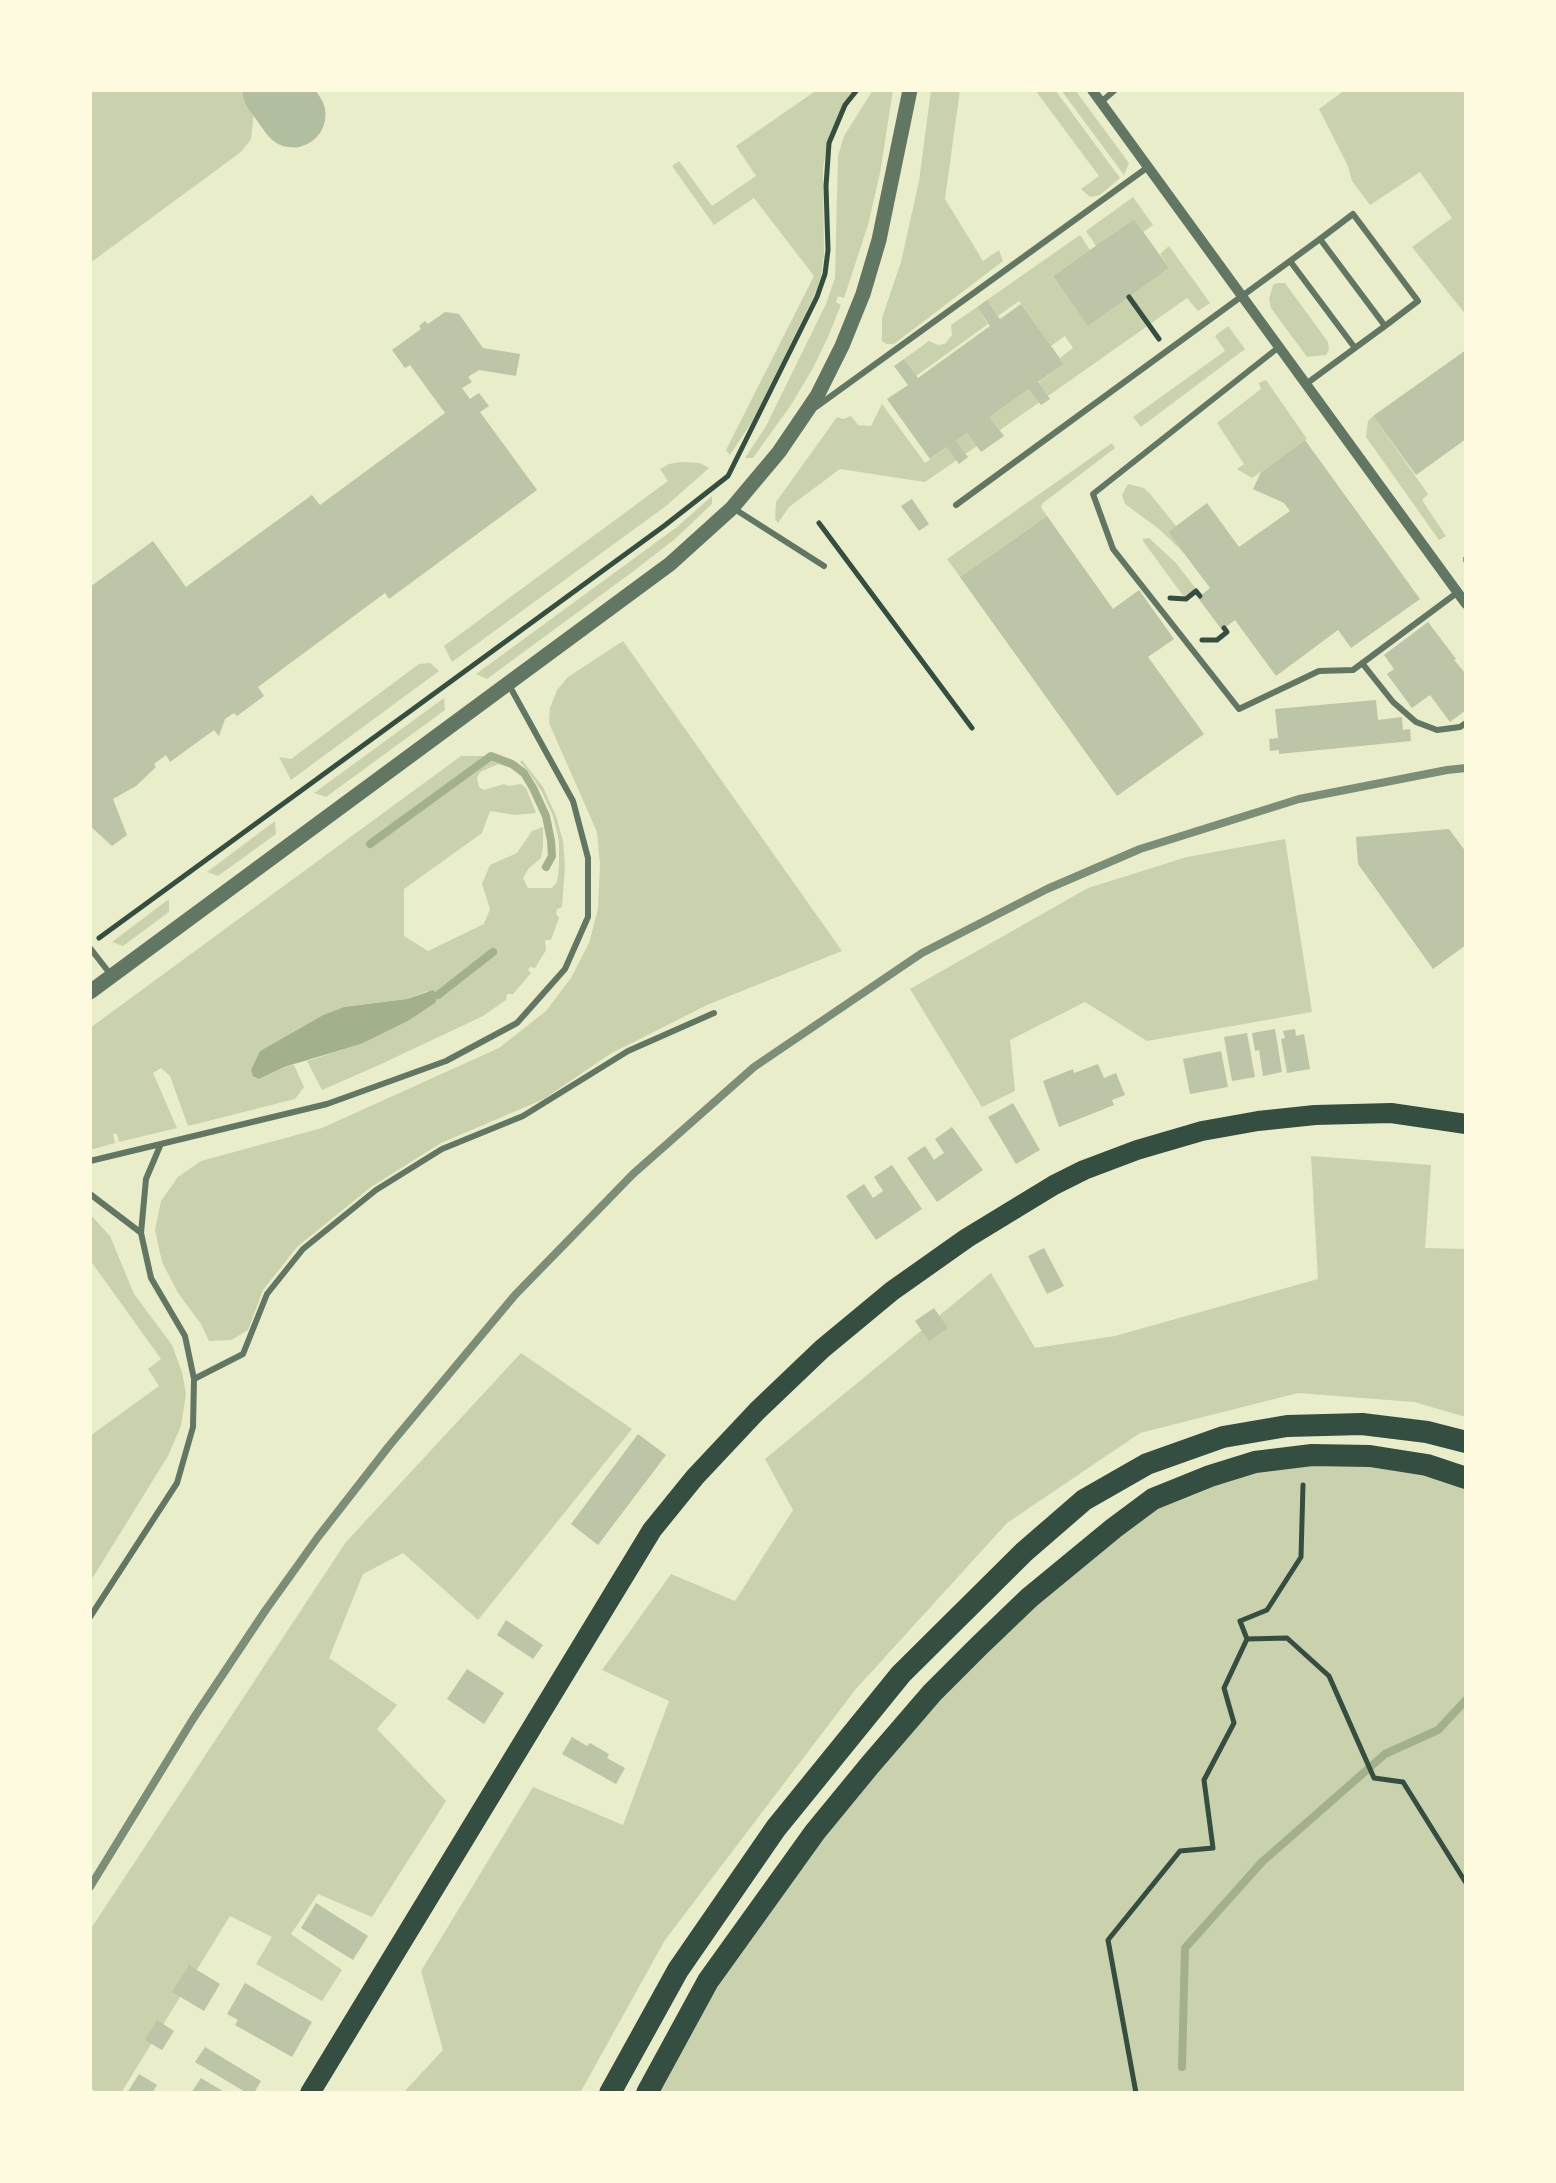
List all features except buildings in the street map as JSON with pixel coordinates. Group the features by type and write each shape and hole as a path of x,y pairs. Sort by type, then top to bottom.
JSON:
{"highway":[{"path":"610,2093 678,1970 776,1828 901,1674 1024,1552 1084,1500 1147,1464 1223,1437 1287,1426 1362,1424 1427,1432 1466,1442"},
{"path":"647,2093 708,1981 815,1832 870,1764 979,1646 1029,1598 1114,1528 1153,1499 1255,1462 1312,1455 1370,1456 1427,1465 1466,1478"}],"main road":[{"path":"310,2093 652,1530 695,1477 822,1349 892,1291 966,1238 1084,1170 1137,1150 1202,1131 1315,1115 1390,1113 1466,1124"}],"street":[{"path":"90,992 670,564 732,508 780,452 817,396 842,346 879,240 910,90"},
{"path":"1092,90 1466,604"}],"lane":[{"path":"1101,102 1115,90"},
{"path":"803,416 1148,167"},
{"path":"956,505 1353,214 1418,301 1306,384"},
{"path":"1320,240 1384,326"},
{"path":"1290,261 1356,348"},
{"path":"1279,346 1092,494 1112,548 1239,709 1319,671 1353,670 1458,592"},
{"path":"732,508 824,566"},
{"path":"1362,664 1393,702 1416,722 1437,730 1466,723"},
{"path":"90,1162 328,1104 446,1062 517,1023 566,970 588,917 588,858 573,801 508,684"},
{"path":"90,946 112,976"},
{"path":"194,1379 243,1354 268,1294 303,1249 376,1190 442,1149 522,1116 628,1051 714,1012"},
{"path":"90,1617 177,1483 193,1427 194,1379 185,1336 151,1278 141,1232 146,1180 161,1144"},
{"path":"90,1194 141,1232"}],"path":[{"path":"90,946 649,538 728,476 825,274 829,143 845,105 857,90"},
{"path":"1129,297 1158,337"},
{"path":"819,522 972,728"},
{"path":"1186,599 1196,592 1200,596"},
{"path":"1216,640 1227,632 1224,628"},
{"path":"1136,2093 1108,1940 1180,1851 1213,1848 1204,1780 1234,1723 1224,1688 1247,1639 1240,1621 1268,1610 1301,1557 1304,1485"},
{"path":"1247,1639 1287,1638 1329,1676 1374,1778 1403,1782 1466,1883"}],"shaded area":[{"path":"90,90 243,90 254,112 251,139 241,152 90,263"},
{"path":"817,90 856,90 841,109 827,144 821,277 753,420 730,455 726,450 814,276 754,198 714,225 672,166 679,161 712,206 756,176 736,146"},
{"path":"873,90 893,90 868,225 844,298 838,296 836,302 841,305 828,337 791,405 753,458 745,458 766,426 826,304 835,278 838,156 844,136"},
{"path":"931,90 960,90 945,199 983,261 999,250 1003,261 894,344 887,344 882,341 882,318 901,262 919,181"},
{"path":"1035,90 1055,90 1120,178 1100,195 1090,197 1081,189 1099,176"},
{"path":"1061,90 1075,90 1129,163 1124,175"},
{"path":"1345,90 1466,90 1466,315 1412,247 1452,218 1420,172 1370,205 1352,181 1319,109"},
{"path":"1133,197 1153,225 1143,232 1134,219 1096,246 1086,231"},
{"path":"1080,235 1090,250 1053,276 1088,325 1169,268 1160,254 1169,246 1210,303 1198,311 1187,298 1000,430 990,417 1064,364 1060,358 1073,348 1065,336 1051,346 1019,301 998,316 987,300"},
{"path":"1285,283 1328,342 1326,355 1307,357 1271,308 1269,299 1273,285"},
{"path":"977,307 988,324 916,376 904,359 929,341 945,344 952,335 951,325"},
{"path":"1228,326 1245,349 1141,427 1133,417 1225,351 1215,336"},
{"path":"1266,380 1307,439 1252,478 1237,469 1244,464 1217,423 1261,389 1259,383"},
{"path":"882,404 925,463 967,433 977,446 925,482 840,469 789,507 778,523 776,502 837,417 851,416 858,425 871,426"},
{"path":"1373,416 1428,494 1422,500 1446,536 1439,540 1366,437 1368,421"},
{"path":"1112,443 1115,448 1043,503 1041,507 1047,516 960,577 947,559"},
{"path":"681,462 700,463 709,468 666,506 452,662 444,646 668,481 660,469"},
{"path":"1128,484 1144,488 1151,495 1176,526 1168,532 1184,553 1125,504 1122,495"},
{"path":"712,496 712,504 631,573 487,679 476,674 677,527"},
{"path":"1149,538 1196,589 1184,597 1143,541"},
{"path":"623,641 842,951 707,1005 610,1054 544,1099 441,1143 371,1187 297,1247 263,1290 248,1330 231,1340 209,1341 162,1262 155,1230 161,1201 178,1177 201,1161 322,1128 499,1048 546,1011 571,978 589,943 598,909 600,865 597,832 549,723 550,708 568,677"},
{"path":"430,663 439,671 291,780 279,757 291,759 419,664"},
{"path":"444,698 445,710 326,797 314,793"},
{"path":"461,756 484,756 512,766 498,764 480,772 479,787 484,790 521,784 536,813 490,811 482,833 404,889 404,936 428,951 484,924 490,909 482,884 490,865 517,853 532,831 543,827 541,858 523,878 528,888 552,888 557,882 559,841 553,816 522,760 543,787 556,816 565,866 562,907 557,909 559,918 551,940 545,940 546,950 513,994 507,994 506,1000 483,1016 322,1090 307,1061 361,1044 435,1003 427,991 407,999 344,1007 323,1015 260,1051 259,1079 294,1065 304,1087 295,1099 188,1126 170,1076 161,1068 153,1073 177,1128 119,1142 117,1134 113,1134 115,1143 90,1150 90,1028"},
{"path":"275,821 276,834 218,876 207,872"},
{"path":"1285,839 1312,1012 1147,1041 1085,1002 1010,1040 1015,1091 982,1107 910,989 1088,888 1187,857"},
{"path":"169,899 169,912 123,946 112,942"},
{"path":"433,990 438,995 435,1003 361,1044 284,1067 259,1079 253,1076 251,1070 260,1051 323,1015 344,1007 407,999"},
{"path":"1311,1156 1431,1165 1425,1248 1466,1249 1466,1417 1414,1402 1298,1393 1140,1433 1007,1523 855,1690 665,1940 580,2093 403,2093 443,2050 421,1971 533,1787 623,1825 669,1701 602,1670 671,1574 735,1601 793,1510 765,1459 991,1273 1035,1348 1115,1336 1318,1279"},
{"path":"90,1214 110,1236 134,1294 172,1345 186,1394 181,1426 168,1456 90,1582 90,1436 159,1386 148,1369 161,1359 90,1260"},
{"path":"521,1353 632,1429 478,1620 403,1553 363,1574 329,1658 397,1705 377,1729 446,1801 372,1917 318,1894 291,1934 342,1970 322,2001 256,1964 272,1937 230,1916 121,2093 98,2093 90,2088 90,1930 346,1542"},
{"path":"1312,1455 1466,1478 1466,2093 647,2093 708,1981 932,1693 1153,1499"}],"waterway":[{"path":"370,844 491,756 524,773 533,788 546,816 551,841 552,856 546,867"},
{"path":"438,995 493,952"},
{"path":"1182,2067 1185,1948 1262,1862 1385,1754 1438,1730 1466,1700"}],"taxiway":[{"path":"275,90 293,115"}],"railway":[{"path":"90,1887 265,1611 389,1446 515,1295 633,1174 754,1067 922,953 1047,889 1140,849 1299,799 1466,768"}]}
